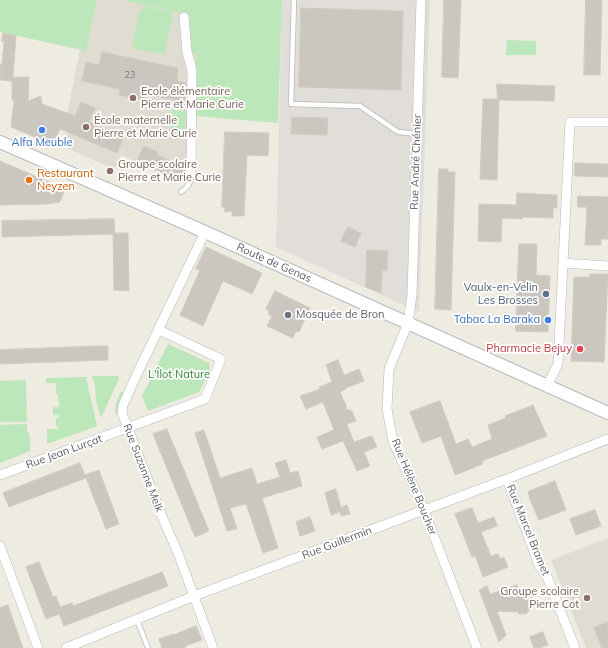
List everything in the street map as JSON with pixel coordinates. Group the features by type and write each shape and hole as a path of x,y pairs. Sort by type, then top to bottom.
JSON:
{"main road":[{"name":"Route de Genas","path":"0,142 205,232 608,414"}],"street":[{"name":"Rue André Chénier","path":"408,323 412,295 422,0"},
{"path":"184,17 186,52 192,70 191,174"},
{"path":"547,386 558,364 570,122 608,122"},
{"name":"Rue Suzanne Melk","path":"205,232 123,405 122,413 213,648"},
{"path":"563,263 608,266"},
{"name":"Rue Hélène Boucher","path":"408,323 389,369 387,409 393,441 424,510 477,648"},
{"name":"Rue Jean Lurçat","path":"0,475 205,399 221,359 159,330"},
{"name":"Rue Guillermin","path":"66,648 194,596 507,479 608,439"},
{"name":"Rue Marcel Bramet","path":"507,479 539,565 546,574 574,648"},
{"path":"0,546 38,648"}],"lane":[{"path":"294,0 291,104 360,106 398,132 417,134"},
{"path":"181,192 191,181 191,174"},
{"path":"137,620 148,648"}],"shaded area":[{"name":"Ecole élémentaire Pierre et Marie Curie","path":"97,0 121,0 190,15 189,53 196,54 194,174 188,174 185,183 169,177 168,179 165,178 166,175 121,155 116,167 112,168 65,147 68,133 64,129 80,49 86,50"},
{"path":"282,0 430,0 419,312 276,247"},
{"name":"Groupe scolaire Pierre Cot","path":"608,538 608,648 586,648 551,560"}],"green space":[{"path":"0,0 97,0 86,51 0,32"},
{"path":"121,0 282,0 278,123 195,116 196,54 189,53 190,15"},
{"path":"143,6 172,12 171,16 173,16 169,33 168,32 167,34 169,35 165,53 163,52 163,54 134,49 132,46 136,28 138,28 136,26 140,9 142,10"},
{"path":"507,40 536,41 536,55 506,55"},
{"path":"172,110 186,111 184,136 170,135"},
{"name":"L'Îlot Nature","path":"168,344 209,363 210,370 199,392 148,411 142,396"},
{"path":"92,376 118,376 119,379 101,418 96,401 95,386"},
{"path":"86,377 97,426 47,444 47,429 58,429 58,426 56,426 56,418 59,418 59,415 53,415 53,407 59,407 58,394 56,394 57,383 46,383 46,378"},
{"path":"26,380 27,422 0,422 0,381"},
{"path":"121,391 123,392 119,403 118,414 115,414 116,403"},
{"path":"27,424 27,432 29,432 30,437 30,451 0,463 0,425"}],"building":[{"path":"444,0 461,0 458,78 442,77"},
{"path":"586,0 602,0 600,75 584,75"},
{"path":"301,8 403,11 401,90 299,87"},
{"path":"3,33 16,36 13,77 29,77 28,101 41,96 42,104 75,116 81,102 95,108 89,122 124,137 117,153 60,129 53,145 11,127 14,100 12,100 12,81 0,80 0,64 2,64 4,41 2,41"},
{"name":"Ecole élémentaire Pierre et Marie Curie","path":"102,52 178,68 177,81 186,83 185,102 146,94 145,100 119,95 120,89 82,81 86,62 99,65"},
{"path":"497,84 555,86 554,101 499,100 497,180 480,179 483,99 497,99"},
{"path":"292,117 328,118 327,135 291,134"},
{"path":"225,132 269,133 268,156 247,155 244,216 232,216 232,211 225,212 224,207 222,207"},
{"path":"144,146 158,152 157,155 185,167 185,174 187,178 185,183 137,162"},
{"path":"0,161 65,189 60,202 47,204 0,205"},
{"path":"575,163 608,164 608,177 575,176"},
{"path":"439,169 448,169 448,172 455,172 451,310 435,309"},
{"path":"517,193 557,195 557,208 553,208 553,218 502,218 501,242 478,241 479,204 516,205"},
{"path":"578,196 608,197 608,239 601,239 601,245 585,245 587,207 578,207"},
{"path":"114,219 115,233 128,233 129,291 114,290 113,234 2,237 2,221"},
{"path":"348,227 361,233 355,247 341,241"},
{"path":"519,244 537,244 536,275 550,276 548,332 516,331"},
{"path":"206,247 262,273 252,294 223,281 203,326 180,315 200,270 196,269"},
{"path":"367,250 388,251 387,271 382,270 381,293 366,287"},
{"path":"590,274 608,274 604,362 571,361 574,277 590,277"},
{"name":"Mosquée de Bron","path":"275,291 310,308 299,332 296,331 293,338 267,326 272,316 268,314 269,311 266,309"},
{"path":"108,346 108,360 0,364 0,350"},
{"path":"338,360 344,375 359,369 364,381 340,392 346,405 346,409 352,411 356,421 347,424 354,442 372,436 377,447 364,452 370,466 357,471 343,441 322,449 317,437 334,430 323,402 306,409 300,396 320,389 319,387 332,382 326,365"},
{"path":"440,401 456,444 468,439 472,447 492,439 488,425 506,418 505,416 533,405 547,436 482,461 483,464 455,475 441,436 422,443 410,412"},
{"path":"167,429 209,531 195,537 153,434"},
{"path":"204,430 220,478 252,468 257,484 280,477 275,463 286,460 290,473 298,471 302,486 262,498 278,548 263,553 246,504 230,508 237,529 227,531 195,433"},
{"path":"80,463 85,475 99,470 119,524 106,529 86,478 9,507 3,493"},
{"path":"555,481 566,510 539,520 529,498 528,492"},
{"path":"336,489 341,507 347,505 350,514 341,516 340,512 331,515 325,493"},
{"path":"472,508 478,523 494,517 497,526 481,532 491,556 498,554 500,559 504,557 508,567 483,577 475,556 472,557 455,514"},
{"path":"595,510 601,526 576,535 570,519"},
{"path":"310,517 315,531 300,536 296,522"},
{"path":"39,562 53,597 56,596 60,607 72,603 73,606 162,572 168,586 64,626 59,614 46,619 26,567"},
{"path":"517,585 520,593 523,592 528,600 532,597 531,608 526,614 497,611 506,635 499,642 479,590 487,586 490,594"},
{"path":"8,605 23,648 0,648 0,608"},
{"path":"608,622 608,648 602,648 594,628"},
{"path":"196,626 202,640 185,646 186,648 162,648 159,639"},
{"path":"543,632 548,645 534,648 530,637"}],"place":[{"name":"Ecole élémentaire Pierre et Marie Curie","path":"133,98"},
{"name":"École maternelle Pierre et Marie Curie","path":"86,127"},
{"name":"Alfa Meuble","path":"42,130"},
{"name":"Groupe scolaire Pierre et Marie Curie","path":"110,171"},
{"name":"Restaurant Neyzen","path":"29,180"},
{"name":"Vaulx-en-Velin Les Brosses","path":"546,294"},
{"name":"Mosquée de Bron","path":"288,315"},
{"name":"Tabac La Baraka","path":"548,320"},
{"name":"Pharmacie Bejuy","path":"580,349"},
{"name":"Groupe scolaire Pierre Cot","path":"587,598"}]}
